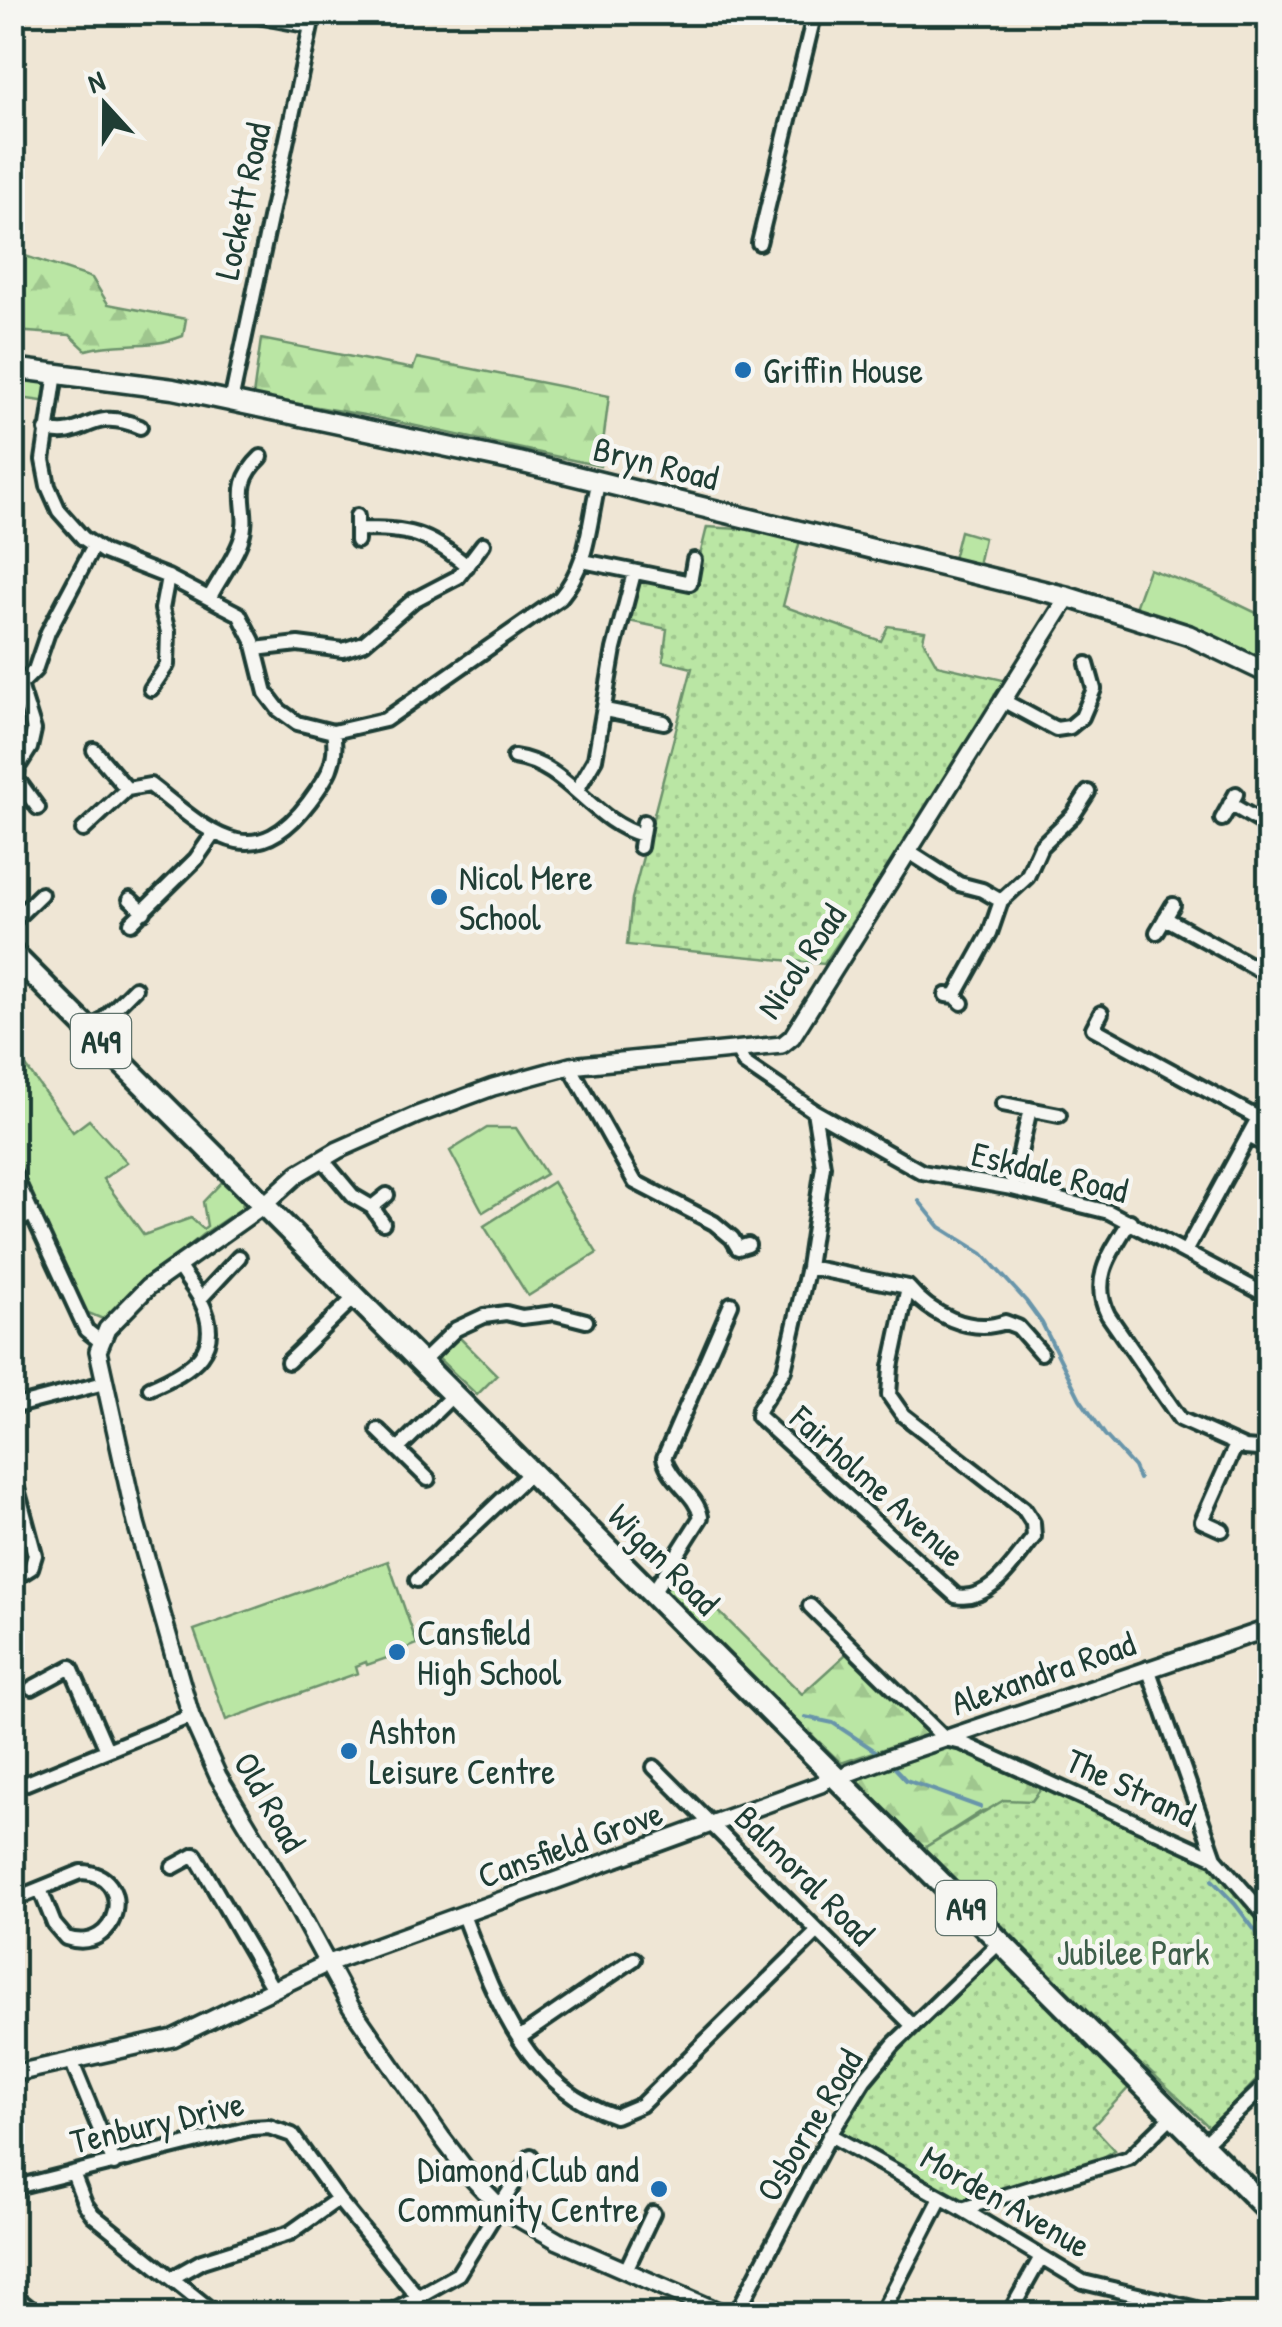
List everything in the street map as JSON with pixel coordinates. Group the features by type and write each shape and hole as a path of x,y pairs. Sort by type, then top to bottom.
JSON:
{"main road":[{"name":"Bryn Road","path":"12,368 144,384 519,462 1068,597 1188,636 1270,674"},
{"name":"Wigan Road","path":"12,953 1270,2212"}],"street":[{"path":"237,12 312,19"},
{"path":"759,243 815,12"},
{"name":"Lockett Road","path":"231,402 312,19"},
{"path":"56,373 43,460 53,498 75,531 94,545 239,614 250,632 262,685 279,710 307,727 333,732 386,720 560,598 577,577 583,562 598,484"},
{"path":"46,430 68,434 101,419 125,420 142,427"},
{"path":"210,597 242,540 243,486 261,457"},
{"path":"357,529 421,533 466,566"},
{"path":"255,649 298,644 329,650 354,648 414,600 451,582 483,544"},
{"path":"39,809 17,779 18,767 33,737 31,714 16,686 35,670 48,632 94,545"},
{"path":"583,562 690,583 694,560"},
{"path":"576,790 595,759 614,649 634,572"},
{"path":"150,690 168,665 168,632 162,609 168,577"},
{"name":"Nicol Road","path":"265,1204 299,1173 322,1159 417,1115 493,1087 570,1066 782,1045 792,1037 1068,597"},
{"path":"1004,701 1056,729 1070,727 1082,716 1094,689 1088,664"},
{"path":"605,710 664,723"},
{"path":"83,830 127,788 150,785 214,833 235,842 264,840 286,830 333,768 333,732"},
{"path":"94,750 127,788"},
{"path":"514,756 537,762 624,829 642,835"},
{"path":"954,998 990,933 1001,901 1027,877 1040,846 1073,816 1089,791"},
{"path":"1222,818 1233,799 1270,827"},
{"path":"131,923 196,859 214,833"},
{"path":"909,852 959,884 982,890 1001,901"},
{"path":"12,922 41,894"},
{"path":"130,899 144,912"},
{"path":"1157,932 1173,905"},
{"path":"1165,918 1270,976"},
{"path":"92,1032 135,988"},
{"path":"1101,1014 1092,1028 1258,1118"},
{"name":"Eskdale Road","path":"737,1050 744,1063 814,1111 922,1172 1012,1188 1109,1212 1270,1297"},
{"path":"570,1066 635,1182 714,1223 738,1248 748,1245"},
{"path":"1185,1252 1270,1096"},
{"path":"1004,1104 1059,1115"},
{"path":"1012,1188 1030,1110"},
{"name":"Fairholme Avenue","path":"814,1111 823,1166 808,1267 784,1370 759,1409 760,1421 956,1596 964,1598 981,1594 997,1581 1034,1537 1033,1523 1024,1509 903,1415 889,1396 891,1367 908,1287"},
{"path":"1248,1136 1270,1148"},
{"path":"322,1159 353,1196 372,1208 383,1222"},
{"path":"12,1170 86,1330 100,1341 126,1307 265,1204"},
{"path":"372,1208 387,1196"},
{"path":"12,1224 32,1214"},
{"path":"1130,1222 1102,1274 1104,1306 1180,1419 1236,1445 1270,1450"},
{"path":"200,1299 240,1257"},
{"path":"150,1388 180,1375 200,1360 209,1342 200,1299 178,1265"},
{"path":"808,1267 908,1287 924,1306 987,1329 1005,1322 1018,1327 1032,1350"},
{"path":"288,1362 356,1296"},
{"path":"652,1594 702,1517 698,1504 668,1473 664,1458 731,1304"},
{"path":"422,1362 456,1328 484,1316 506,1313 522,1318 555,1313 586,1321"},
{"name":"Old Road","path":"100,1341 98,1352 104,1383 136,1523 191,1716 218,1776 351,2007 442,2138 501,2208 540,2232 725,2314"},
{"path":"12,1407 104,1383"},
{"path":"398,1449 454,1394"},
{"path":"378,1430 428,1479"},
{"path":"1222,1530 1202,1521 1236,1445"},
{"path":"12,1470 36,1555 31,1568 12,1580"},
{"path":"417,1580 531,1472"},
{"path":"810,1606 945,1739"},
{"name":"Alexandra Road","path":"836,1778 1270,1628"},
{"path":"32,1688 70,1667 107,1750"},
{"path":"1148,1668 1214,1858"},
{"path":"12,1789 191,1716"},
{"name":"The Strand","path":"945,1739 996,1758 1214,1858 1270,1921"},
{"name":"Balmoral Road","path":"654,1767 912,2026"},
{"name":"Cansfield Grove","path":"12,2074 173,2038 326,1964 836,1778"},
{"path":"172,1868 195,1855 273,1988"},
{"path":"12,1900 81,1872 102,1877 116,1904 114,1922 101,1934 84,1940 66,1938 54,1924 40,1889"},
{"path":"464,1916 496,2003 520,2038 553,2080 586,2107 615,2116 641,2105 817,1932"},
{"name":"Osborne Road","path":"736,2314 830,2134 864,2080 912,2026 1000,1942"},
{"path":"520,2038 634,1960"},
{"path":"71,2060 114,2164"},
{"path":"1202,2145 1270,2080"},
{"path":"962,2208 1129,2158 1173,2115"},
{"name":"Tenbury Drive","path":"12,2188 250,2128 268,2127 292,2136 414,2305"},
{"name":"Morden Avenue","path":"830,2134 1083,2282 1218,2314"},
{"path":"387,2314 414,2305 458,2274 530,2156"},
{"path":"73,2173 93,2215 216,2314"},
{"path":"882,2314 941,2198"},
{"path":"172,2278 202,2261 290,2233 338,2200"},
{"path":"626,2270 653,2214"},
{"path":"1009,2314 1041,2257"},
{"path":"1267,2314 1268,2292"},
{"path":"12,2294 37,2314"}],"green space":[{"path":"13,252 92,278 108,304 186,319 183,336 158,343 86,350 70,335 14,331"},
{"path":"261,339 413,369 417,358 609,396 600,466 370,416 253,396"},
{"path":"13,371 53,374 49,402 13,397"},
{"path":"707,527 802,533 783,606 881,641 888,626 925,631 923,640 937,665 1012,682 824,964 627,945 632,899 692,668 663,661 667,629 624,620 636,576 693,584"},
{"path":"960,531 984,538 978,565 953,559"},
{"path":"1149,569 1213,592 1269,619 1269,671 1133,613"},
{"path":"12,1047 73,1132 89,1120 127,1162 103,1179 144,1235 191,1218 203,1229 207,1226 203,1202 222,1182 243,1202 242,1208 202,1235 103,1319 81,1310 13,1151"},
{"path":"487,1128 516,1128 546,1174 483,1212 450,1151"},
{"path":"553,1182 597,1253 528,1296 484,1226"},
{"path":"458,1336 497,1375 477,1395 437,1357"},
{"path":"388,1561 417,1644 407,1651 356,1666 358,1673 226,1720 194,1630"},
{"path":"678,1571 802,1694 846,1654 928,1734 841,1763 664,1593"},
{"path":"951,1746 1043,1786 1032,1801 982,1811 924,1848 854,1777"},
{"name":"Jubilee Park","path":"1043,1786 1217,1862 1269,1926 1269,2067 1210,2128 1147,2068 1093,2126 1115,2150 1092,2164 964,2202 839,2131 870,2080 1015,1939 924,1848 1004,1800 1032,1801"}],"waterway":[{"path":"919,1201 940,1227 983,1254 1026,1301 1042,1323 1080,1399 1134,1467 1139,1479"},
{"path":"805,1717 833,1723 877,1752"},
{"path":"892,1765 906,1780 980,1807"},
{"path":"1212,1880 1270,1950"}],"railway":[{"path":"12,63 27,12"}],"place":[{"name":"Griffin House","path":"743,370"},
{"name":"Nicol Mere School","path":"439,897"},
{"name":"Cansfield High School","path":"397,1652"},
{"name":"Ashton Leisure Centre","path":"349,1751"},
{"name":"Diamond Club and Community Centre","path":"659,2189"}]}
